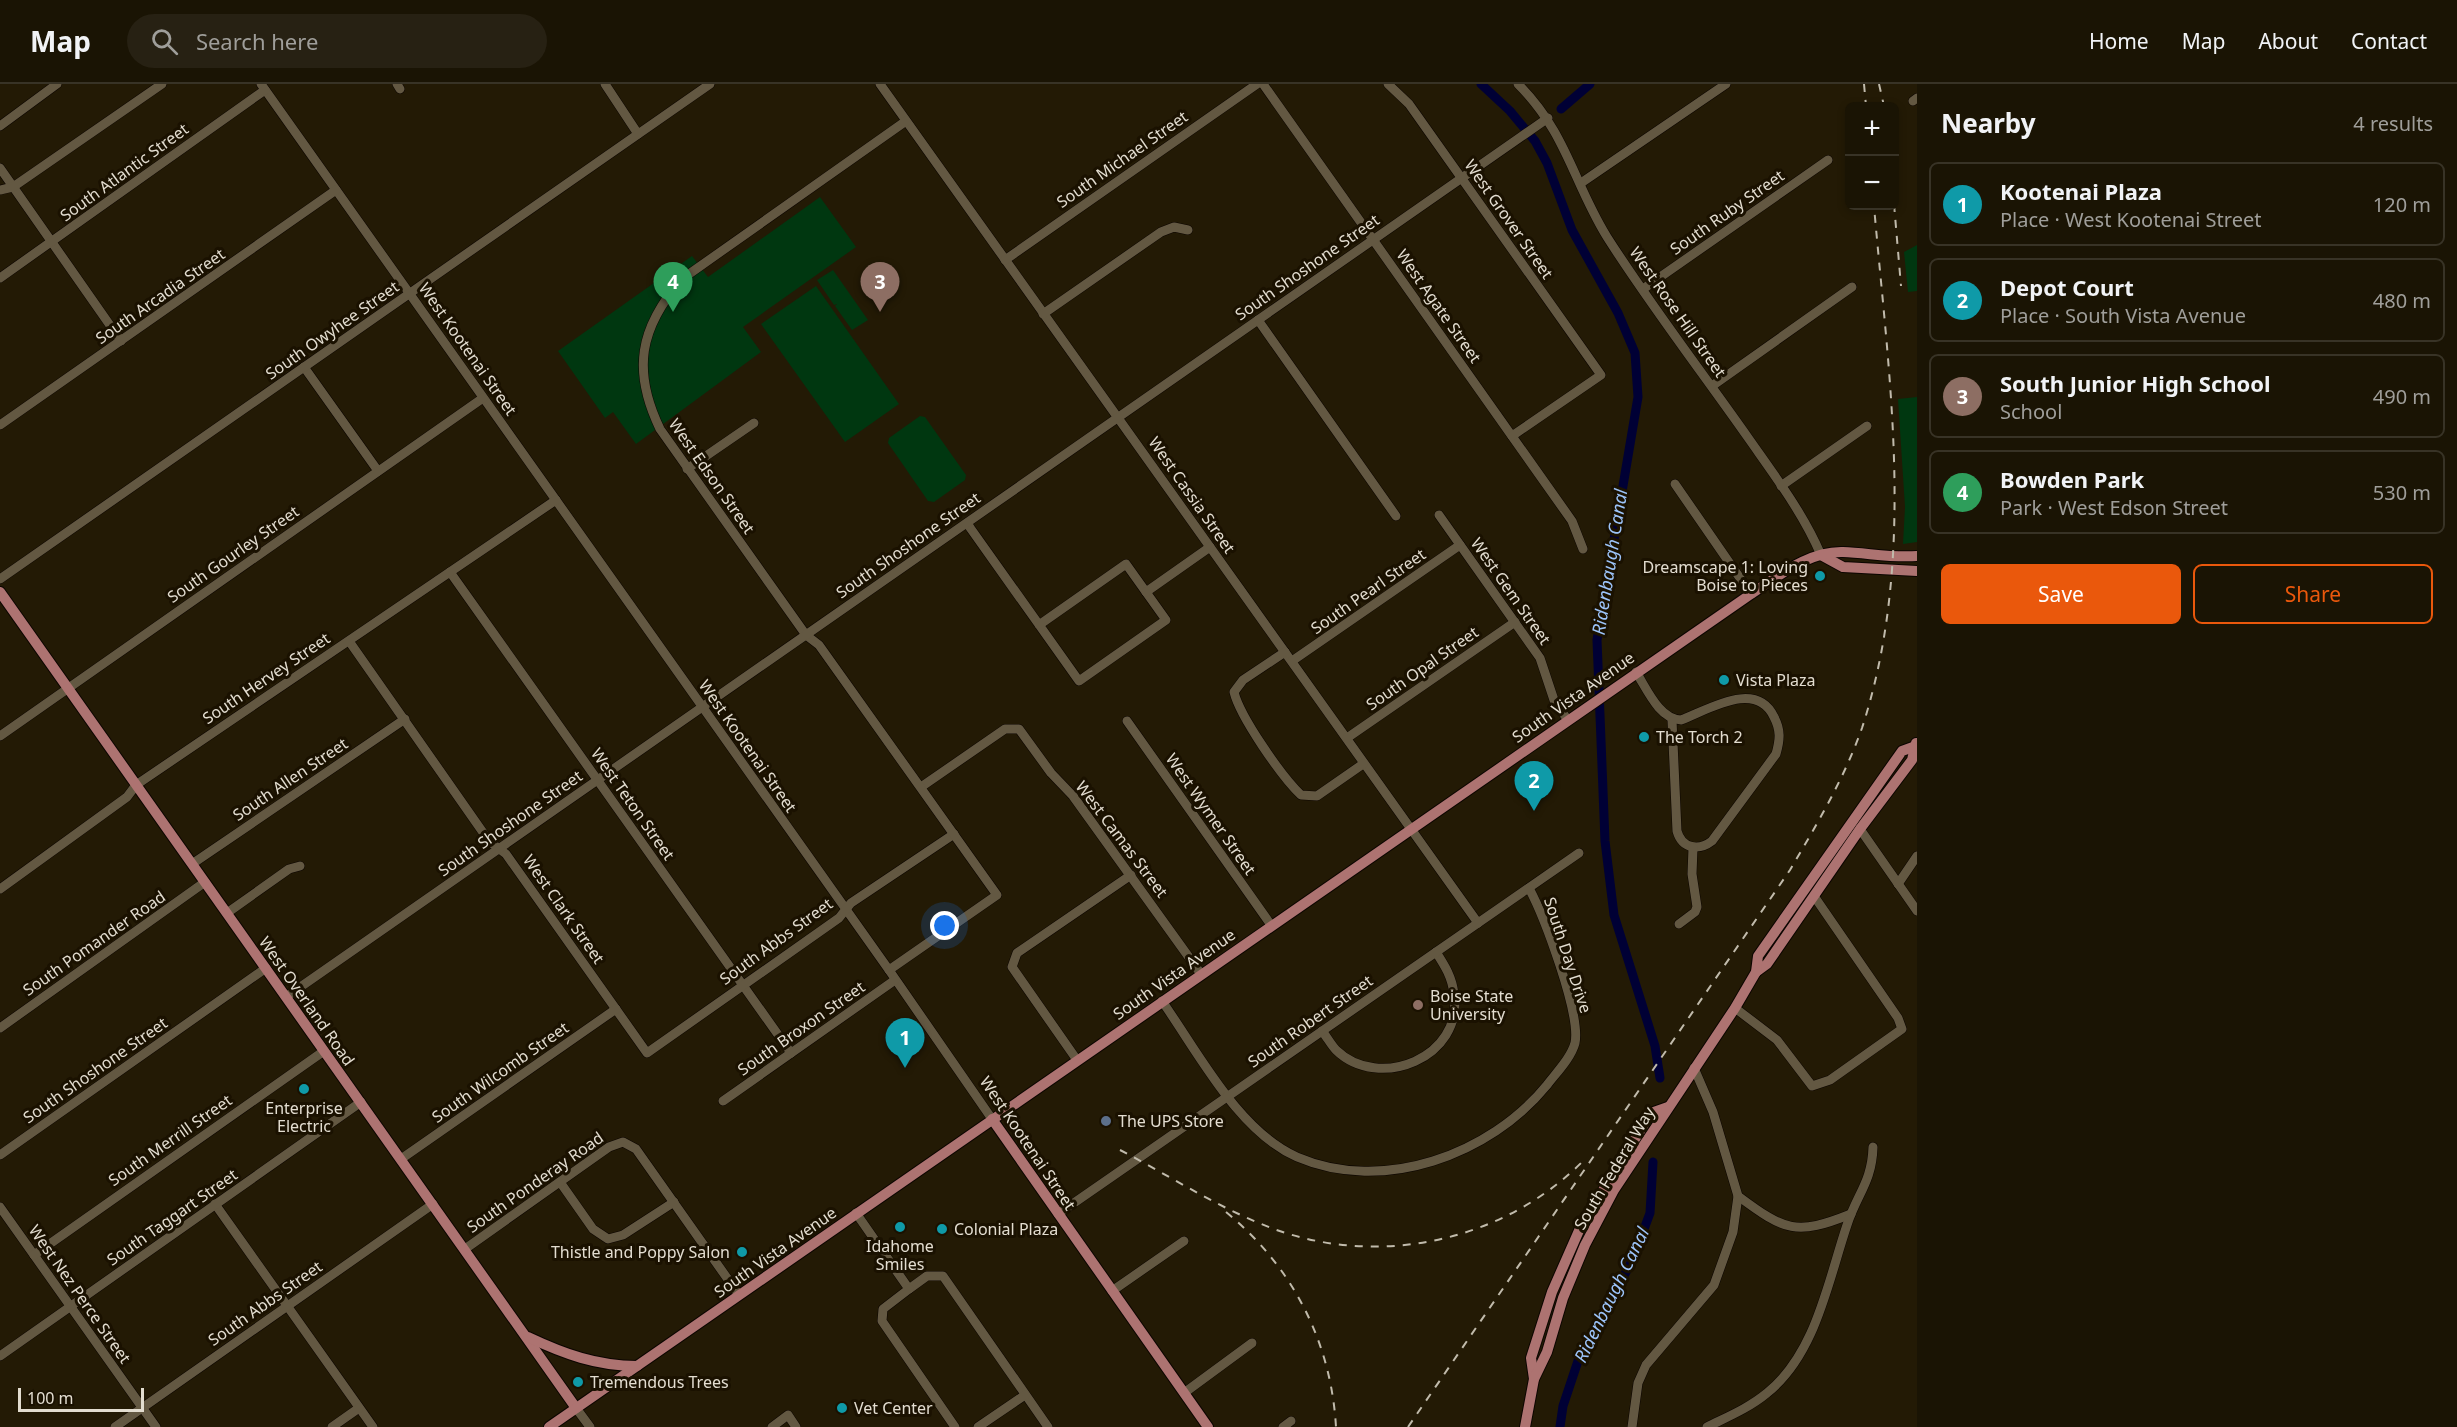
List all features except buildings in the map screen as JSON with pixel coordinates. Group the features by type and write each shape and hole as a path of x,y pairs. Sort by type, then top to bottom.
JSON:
{"main road":[{"name":"South Vista Avenue","path":"549,1427 1593,701 1801,562 1821,555 1841,552 1887,557 1917,556"},
{"path":"1821,555 1843,567 1917,571"},
{"name":"West Overland Road","path":"0,592 576,1408"},
{"name":"South Federal Way","path":"1756,972 1767,964 1860,829 1912,760 1915,744"},
{"name":"South Federal Way","path":"1525,1427 1534,1379 1585,1245 1614,1190 1735,1008 1756,972 1758,956 1834,844 1902,751 1915,744"},
{"name":"West Kootenai Street","path":"992,1119 1208,1427"},
{"path":"526,1336 585,1360 615,1366 637,1366"}],"street":[{"path":"0,126 57,84"},
{"path":"0,190 13,187 162,84"},
{"path":"605,84 638,134"},
{"name":"South Owyhee Street","path":"0,579 710,84"},
{"name":"West Cassia Street","path":"880,84 1478,923"},
{"name":"South Michael Street","path":"1005,260 1257,84"},
{"name":"West Agate Street","path":"1263,84 1572,521 1583,549"},
{"name":"West Grover Street","path":"1388,84 1409,104 1601,375 1512,436"},
{"name":"West Rose Hill Street","path":"1518,84 1548,118 1561,140 1607,236 1781,486 1813,537 1821,555"},
{"path":"1581,183 1726,84"},
{"name":"West Kootenai Street","path":"263,87 889,970 992,1119"},
{"name":"South Atlantic Street","path":"0,278 263,87"},
{"name":"South Shoshone Street","path":"286,997 1548,118"},
{"name":"West Edson Street","path":"889,970 997,895 819,645 806,635 687,469 660,429 646,402 642,373 645,339 667,297 682,279 906,121"},
{"name":"South Ruby Street","path":"1644,289 1828,160"},
{"path":"0,168 121,341"},
{"name":"South Arcadia Street","path":"0,425 336,190"},
{"path":"1043,314 1161,232 1174,227 1188,230"},
{"path":"1712,386 1852,287"},
{"path":"1258,320 1396,516"},
{"path":"304,367 378,471"},
{"name":"South Gourley Street","path":"0,736 483,398"},
{"path":"687,469 754,423"},
{"path":"1781,486 1867,426"},
{"path":"1675,484 1751,594"},
{"name":"South Hervey Street","path":"0,889 127,797 136,785 556,500"},
{"name":"West Gem Street","path":"1439,515 1540,658 1554,700 1567,719"},
{"path":"967,523 1039,625 1079,681 1166,620 1126,564 1039,625"},
{"name":"South Pearl Street","path":"1292,662 1460,545"},
{"path":"1146,592 1210,547"},
{"name":"West Teton Street","path":"450,572 791,1053"},
{"name":"South Opal Street","path":"1347,738 1515,622"},
{"name":"West Clark Street","path":"349,641 489,841 506,854 647,1053"},
{"path":"1285,651 1243,680 1234,692 1237,706 1301,795 1317,796 1363,764"},
{"path":"1636,672 1664,714 1672,720 1681,720 1735,699 1751,697 1772,712 1779,726 1780,742 1776,753 1713,841 1707,845 1693,848 1683,843 1677,831 1672,720"},
{"name":"South Allen Street","path":"192,864 405,719"},
{"name":"West Wymer Street","path":"1127,721 1271,925"},
{"name":"West Camas Street","path":"921,787 1005,729 1014,727 1023,733 1051,773 1073,796 1201,974"},
{"path":"1860,829 1917,911"},
{"name":"South Abbs Street","path":"647,1053 839,918 845,909 954,834"},
{"path":"1679,924 1695,912 1696,907 1692,874 1693,848"},
{"name":"South Robert Street","path":"1058,1214 1579,853"},
{"path":"1898,884 1917,856"},
{"path":"227,913 289,869 300,866"},
{"path":"1077,1060 1012,967 1013,959 1017,953 1131,875"},
{"name":"South Pomander Road","path":"0,1028 205,882"},
{"name":"South Day Drive","path":"1162,1001 1248,1122 1289,1152 1316,1163 1356,1171 1397,1170 1456,1153 1491,1134 1539,1094 1574,1044 1575,1024 1569,1002 1541,911 1528,888"},
{"path":"1735,1008 1777,1040 1812,1086 1830,1080 1902,1029 1898,1018 1814,896"},
{"path":"1322,1031 1336,1050 1349,1059 1378,1070 1402,1068 1424,1058 1442,1041 1452,1020 1455,996 1449,972 1436,952"},
{"name":"South Shoshone Street","path":"0,1155 266,968"},
{"name":"South Broxon Street","path":"723,1101 895,980"},
{"name":"South Wilcomb Street","path":"401,1159 616,1009"},
{"name":"South Merrill Street","path":"34,1255 324,1051"},
{"path":"1632,1427 1638,1383 1646,1365 1714,1285 1733,1232 1738,1196 1713,1112 1694,1068"},
{"name":"South Taggart Street","path":"0,1356 361,1102"},
{"name":"South Ponderay Road","path":"465,1249 609,1147 623,1142 636,1149 674,1202"},
{"path":"1707,1427 1746,1407 1768,1392 1800,1354 1810,1334 1851,1214 1869,1180 1873,1147"},
{"path":"560,1182 593,1229 608,1239 623,1236 674,1202 739,1295"},
{"path":"1738,1196 1763,1215 1781,1224 1797,1228 1820,1226 1851,1214"},
{"path":"215,1204 373,1427"},
{"name":"South Abbs Street","path":"116,1427 433,1204"},
{"name":"West Nez Perce Street","path":"0,1207 156,1427"},
{"path":"856,1214 909,1289"},
{"path":"1112,1291 1184,1241"},
{"path":"955,1427 882,1321 883,1310 927,1276 942,1276 1048,1427"},
{"path":"1184,1393 1252,1343"},
{"path":"978,1427 1025,1395"},
{"path":"332,1427 359,1408"},
{"name":"West Overland Road","path":"576,1408 590,1427"},
{"path":"772,1427 788,1415 796,1427"}],"green space":[{"path":"820,197 856,247 743,327 761,352 636,444 613,412 605,418 558,351 692,256 708,277"},
{"path":"1917,245 1917,291 1908,292 1904,252"},
{"path":"833,270 868,320 852,330 835,306 837,304 834,305 817,280"},
{"path":"816,286 899,404 845,442 761,324"},
{"path":"1917,397 1917,542 1903,544 1905,507 1898,399"},
{"path":"920,416 925,417 966,475 965,480 934,502 928,501 888,443 889,438"}],"waterway":[{"name":"Ridenbaugh Canal","path":"1481,84 1510,111 1535,141 1547,163 1572,230 1618,313 1635,353 1638,397 1597,640 1605,841 1614,915 1655,1046 1660,1078"},
{"path":"1561,109 1590,84"},
{"name":"Ridenbaugh Canal","path":"1560,1427 1563,1406 1578,1361 1633,1259 1650,1213 1653,1162"}],"railway":[{"path":"1864,84 1866,102"},
{"path":"1879,84 1883,102"},
{"path":"1408,1427 1790,870 1829,801 1855,747 1879,664 1889,600 1894,534 1891,403 1874,210"},
{"path":"1895,210 1901,286"},
{"path":"1120,1150 1254,1221 1315,1241 1356,1246 1398,1246 1440,1239 1480,1227 1518,1210 1553,1187 1585,1159"},
{"path":"1226,1212 1270,1256 1304,1308 1326,1365 1333,1395 1336,1427"}],"place":[{"name":"Bowden Park","path":"673,312"},
{"name":"South Junior High School","path":"880,312"},
{"name":"Dreamscape 1: Loving Boise to Pieces","path":"1820,576"},
{"name":"Vista Plaza","path":"1724,680"},
{"name":"The Torch 2","path":"1644,737"},
{"name":"Depot Court","path":"1534,811"},
{"name":"Boise State University","path":"1418,1005"},
{"name":"Kootenai Plaza","path":"905,1068"},
{"name":"Enterprise Electric","path":"304,1089"},
{"name":"The UPS Store","path":"1106,1121"},
{"name":"Idahome Smiles","path":"900,1227"},
{"name":"Colonial Plaza","path":"942,1229"},
{"name":"Thistle and Poppy Salon","path":"742,1252"},
{"name":"Tremendous Trees","path":"578,1382"},
{"name":"Vet Center","path":"842,1408"}]}
